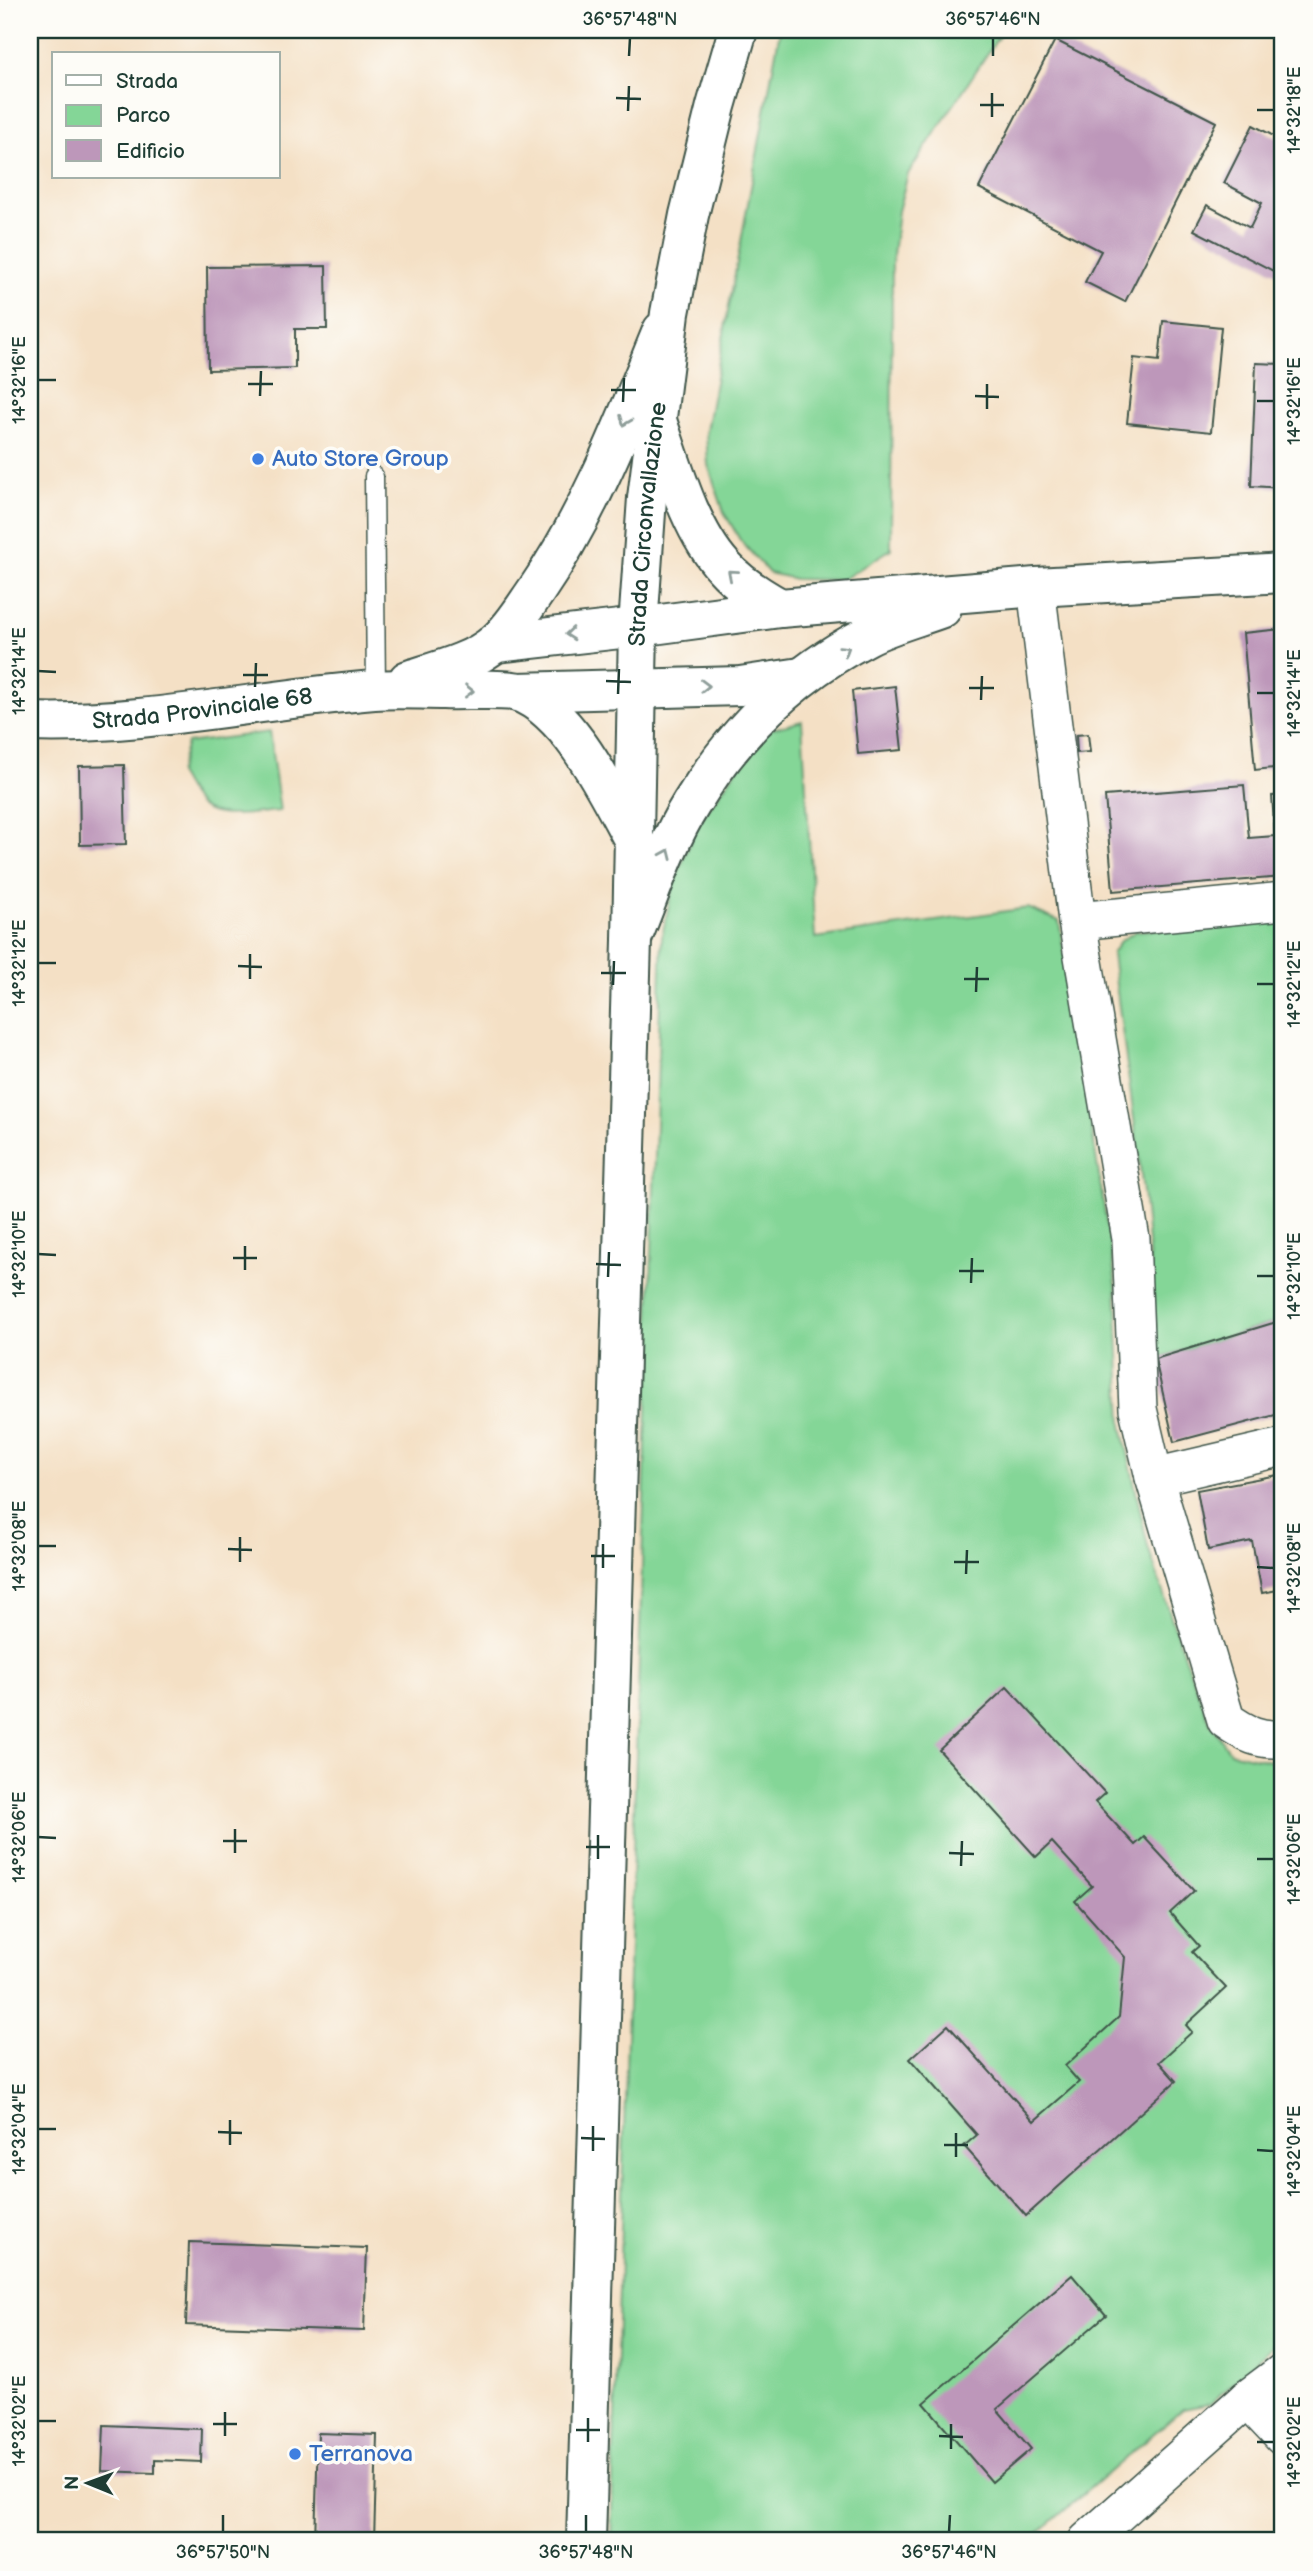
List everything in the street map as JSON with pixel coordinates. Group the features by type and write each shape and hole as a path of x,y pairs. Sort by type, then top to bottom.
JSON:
{"street":[{"name":"Strada Circonvallazione","path":"586,2541 632,940 638,627 655,415 670,313 689,215 738,30"},
{"path":"376,690 456,665 496,643 520,614 563,552 607,465 670,313"},
{"path":"655,415 694,521 723,567 756,595 780,608"},
{"path":"496,643 780,608 1036,587 1283,573"},
{"path":"1036,587 1077,921 1131,1239 1138,1409 1154,1477 1226,1720 1244,1733 1276,1739"},
{"path":"632,940 690,805 729,748 759,714 801,677 868,635 984,593"},
{"path":"376,690 517,692 740,686 801,677"},
{"name":"Strada Provinciale 68","path":"30,722 61,723 209,711 376,690"},
{"path":"517,692 547,710 571,734 634,841"},
{"path":"1077,921 1283,901"},
{"path":"1154,1477 1283,1447"},
{"path":"1087,2541 1247,2399 1283,2372"},
{"path":"1247,2399 1283,2437"}],"lane":[{"path":"374,476 376,690"}],"green space":[{"path":"780,30 1003,30 908,174 898,211 892,264 891,549 842,580 795,579 769,573 740,540 724,512 708,465 706,431"},
{"path":"802,721 815,938 1028,908 1059,921 1116,1284 1122,1426 1148,1547 1185,1659 1211,1725 1230,1752 1283,1764 1283,2336 1210,2404 1182,2409 1029,2541 611,2541 662,936 673,886 697,825 764,731"},
{"path":"269,732 280,811 224,815 204,809 197,803 178,774 187,743"},
{"path":"1283,921 1283,1320 1155,1359 1145,1206 1112,954 1120,941 1136,931"}],"building":[{"path":"1055,40 1216,122 1125,302 1085,282 1101,251 979,188"},
{"path":"1253,125 1283,141 1283,276 1194,230 1207,205 1250,228 1262,203 1224,183"},
{"path":"326,266 327,329 295,329 295,368 208,370 207,267"},
{"path":"1163,321 1221,327 1211,432 1127,423 1134,358 1159,361"},
{"path":"1256,363 1283,364 1283,488 1251,486"},
{"path":"1283,629 1283,767 1255,770 1243,633"},
{"path":"895,686 902,750 858,754 852,691"},
{"path":"1088,734 1090,752 1077,753 1076,735"},
{"path":"124,765 126,844 80,845 79,766"},
{"path":"1244,785 1249,838 1275,836 1272,796 1283,795 1283,877 1113,891 1105,796"},
{"path":"1283,1320 1283,1413 1174,1442 1155,1359"},
{"path":"1283,1474 1283,1589 1262,1593 1252,1541 1208,1550 1197,1490"},
{"path":"1007,1687 1105,1793 1095,1802 1135,1845 1144,1837 1194,1891 1170,1913 1199,1946 1192,1952 1226,1988 1186,2025 1192,2032 1159,2062 1176,2081 1026,2216 964,2146 977,2135 910,2059 948,2025 1034,2121 1079,2082 1065,2066 1119,2017 1125,1957 1075,1901 1092,1886 1052,1842 1036,1857 939,1750"},
{"path":"189,2242 367,2248 364,2331 186,2325"},
{"path":"1072,2275 1106,2315 997,2409 1031,2449 992,2482 924,2403"},
{"path":"104,2425 202,2429 201,2462 155,2460 155,2473 102,2471"},
{"path":"318,2433 377,2435 374,2541 315,2541"}],"place":[{"name":"Auto Store Group","path":"258,459"},
{"name":"Terranova","path":"295,2454"}]}
